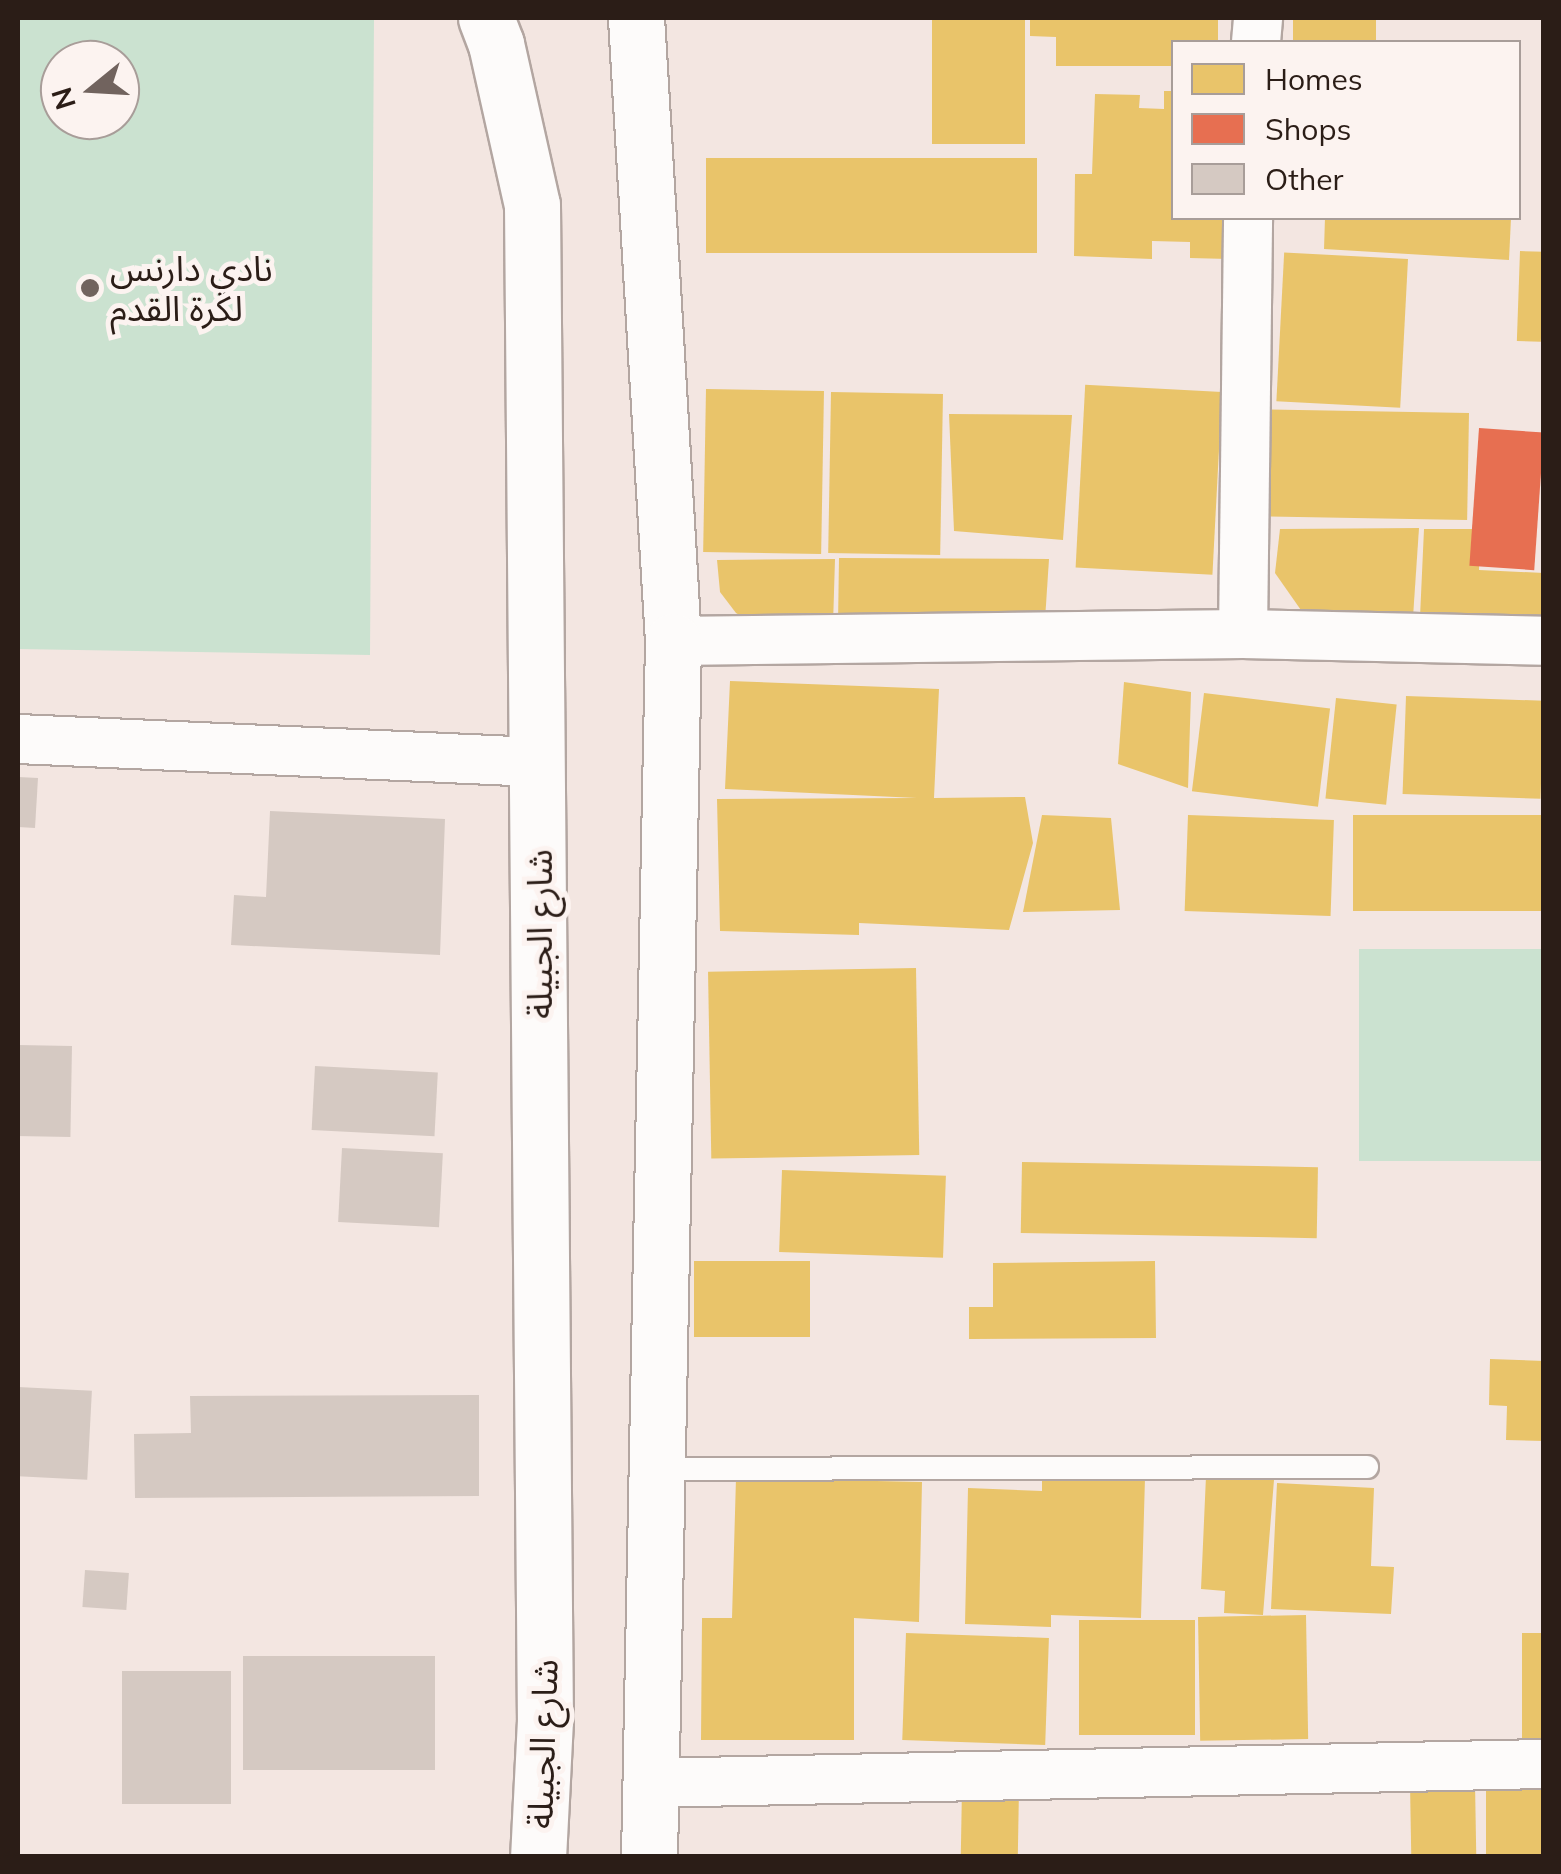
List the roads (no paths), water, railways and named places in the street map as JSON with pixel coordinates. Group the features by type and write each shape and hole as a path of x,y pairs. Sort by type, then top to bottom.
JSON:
{"street":[{"name":"شارع الجبيلة","path":"486,18 496,44 532,204 546,1720 538,1856"},
{"path":"636,18 673,641 649,1856"},
{"path":"1244,634 1248,220"},
{"path":"673,641 1244,634 1544,642"},
{"path":"18,739 538,762"},
{"path":"651,1783 1544,1764"}],"lane":[{"path":"658,1469 1367,1467"}],"place":[{"name":"نادي دارنس لكرة القدم","path":"90,288"}]}
